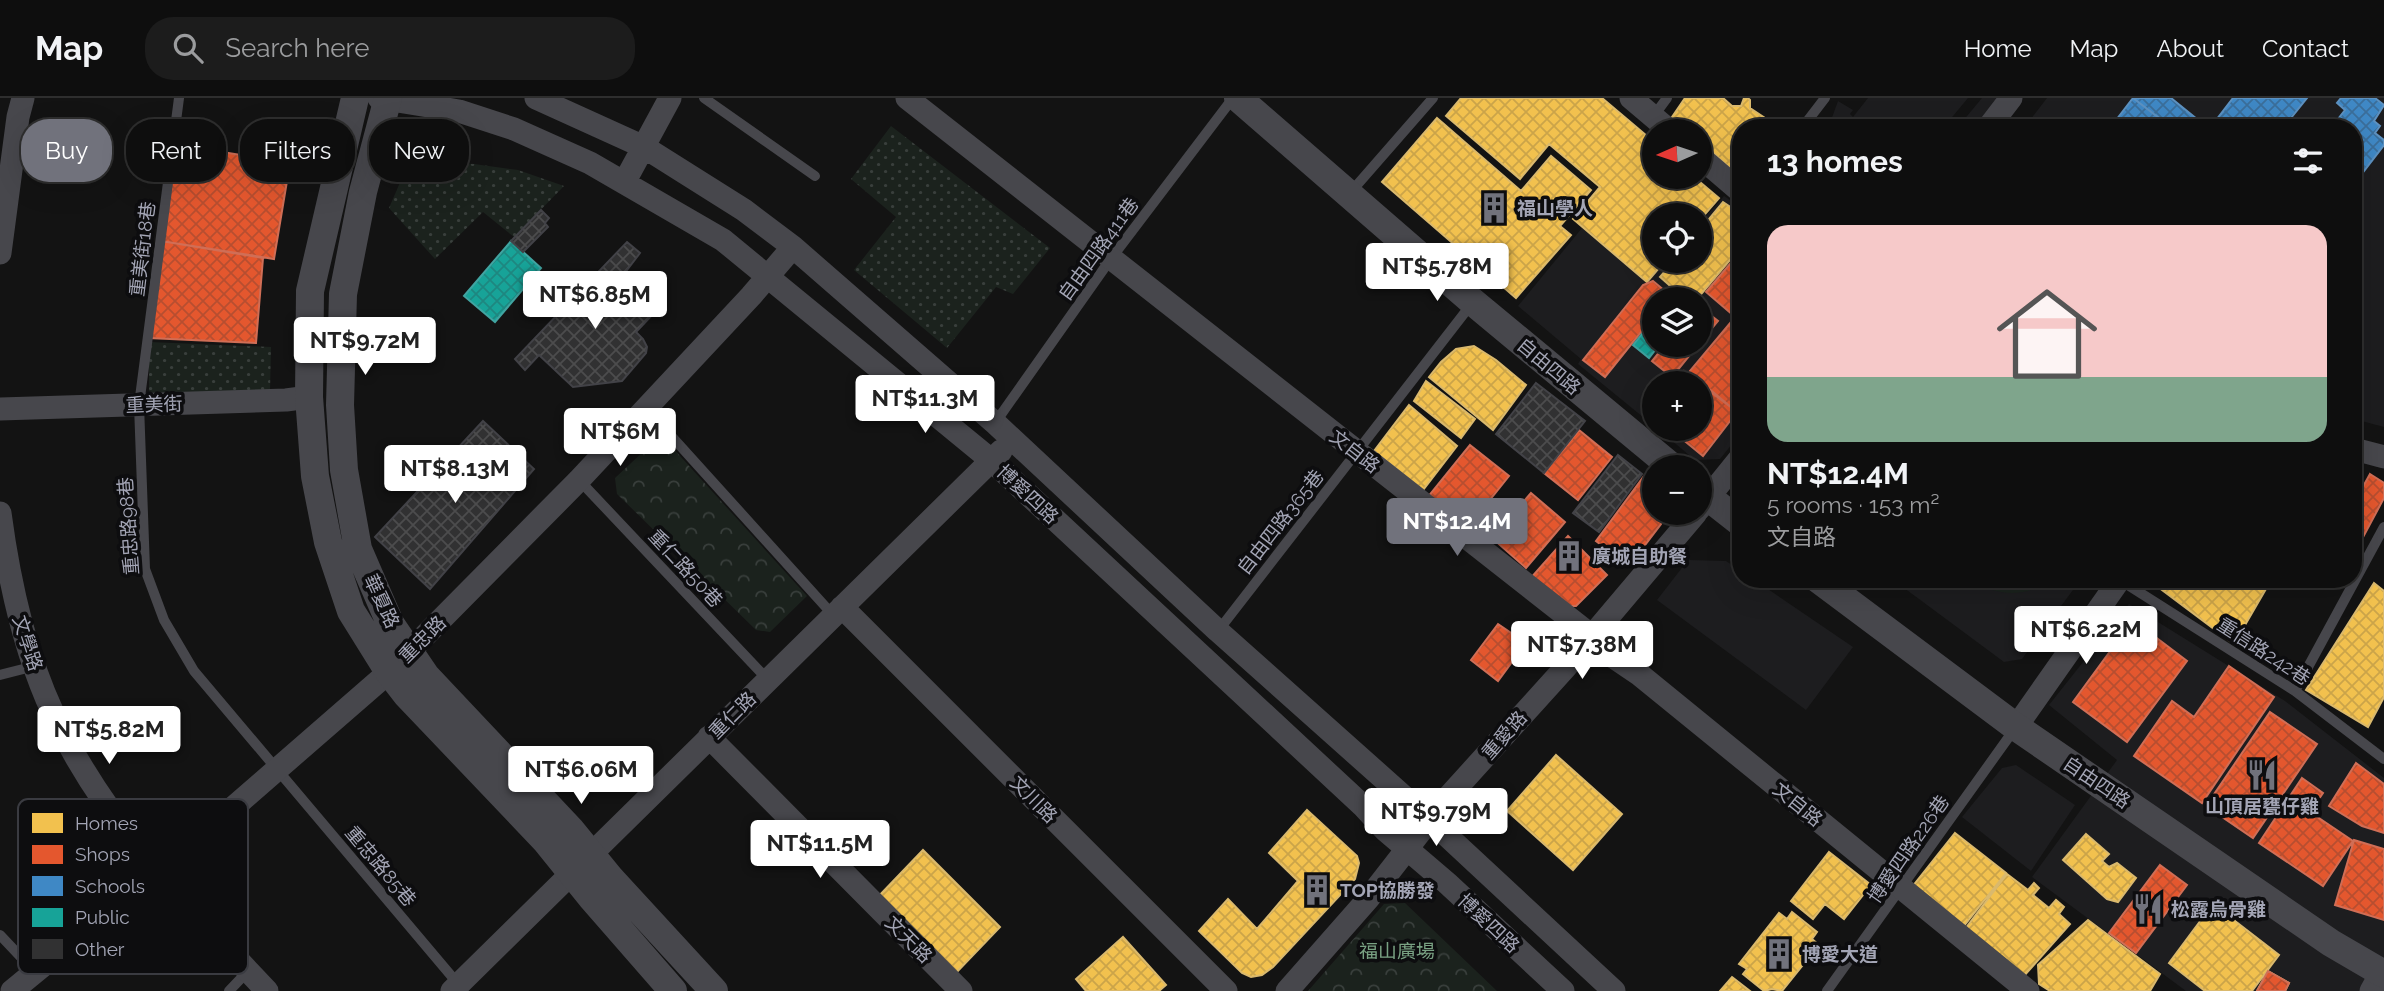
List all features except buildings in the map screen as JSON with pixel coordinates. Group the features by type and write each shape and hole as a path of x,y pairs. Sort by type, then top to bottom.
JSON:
{"street":[{"name":"華夏路","path":"355,98 310,291 309,397 315,476 328,542 351,611 399,662"},
{"name":"華夏路","path":"385,98 343,294 340,405 344,470 358,549 390,623 406,694 545,840 611,879 714,991"},
{"name":"博愛四路","path":"385,98 459,111 514,129 625,181 713,233 991,460 1563,991"},
{"name":"博愛四路","path":"536,98 643,147 744,210 793,247 1013,439 1218,631 1430,820 1614,991"},
{"path":"625,181 670,98"},
{"name":"文自路","path":"907,98 1592,636 1606,652 1640,675 2028,991"},
{"name":"自由四路","path":"1235,98 1350,193 1473,302 1658,455"},
{"path":"1631,98 1656,119"},
{"path":"1995,119 2011,98"},
{"path":"0,253 14,110"},
{"path":"1712,167 1732,184"},
{"name":"重忠路","path":"245,799 399,662 579,480 793,247"},
{"name":"重美街","path":"0,409 286,400 309,397"},
{"name":"重仁路","path":"459,989 581,863 1013,439"},
{"path":"2362,451 2384,457"},
{"name":"重愛路","path":"1712,490 1732,467"},
{"path":"1712,508 1732,518"},
{"name":"文學路","path":"0,513 7,565 19,618 35,666 52,712 76,756 105,799"},
{"name":"重愛路","path":"1287,991 1368,898 1430,820 1592,636 1682,525"},
{"name":"自由四路","path":"1830,588 2016,727 2380,976"},
{"path":"2016,727 2114,588"},
{"name":"文川路","path":"838,611 1226,991"},
{"name":"文天路","path":"709,737 961,991"},
{"name":"華夏路","path":"581,863 673,991"},
{"name":"文學路","path":"248,971 267,991"},
{"name":"重忠路","path":"12,991 33,974"}],"lane":[{"name":"重美街18巷","path":"139,405 179,98"},
{"path":"704,98 815,176"},
{"name":"自由四路411巷","path":"995,423 1110,260 1235,98"},
{"path":"1350,193 1433,98"},
{"path":"1663,119 1667,98"},
{"path":"1809,119 1825,98"},
{"name":"自由四路365巷","path":"1218,631 1473,302"},
{"name":"重忠路98巷","path":"139,405 145,569 164,620 194,671 278,771"},
{"path":"646,408 838,611"},
{"name":"重仁路50巷","path":"579,480 768,680"},
{"path":"2362,568 2384,527"},
{"name":"重信路242巷","path":"2133,588 2295,691 2384,759"},
{"path":"2295,691 2351,588"},
{"path":"0,675 35,666"},
{"name":"博愛四路226巷","path":"1827,991 2016,727"},
{"name":"重忠路85巷","path":"278,771 459,989"},
{"path":"0,935 18,954"},
{"path":"229,991 245,974"}],"shaded area":[{"path":"1868,98 1968,98 1950,119 1831,119 1838,101 1853,110 1850,114 1853,117"},
{"path":"1982,98 2011,98 1994,119 1964,119"},
{"path":"2047,98 2384,98 2384,427 2362,421 2362,119 2031,119"},
{"path":"1724,196 1732,201 1732,444 1720,459 1712,459 1712,455 1689,455 1672,441 1712,441 1712,371 1642,371 1642,416 1578,364 1581,359 1518,306 1582,228 1647,282 1655,273 1712,273 1712,209"},
{"path":"1688,560 1726,561 1732,565 1732,588 1766,588 1853,647 1806,710 1657,600"},
{"path":"1904,588 2074,588 2022,659 2004,662"},
{"path":"2129,604 2285,701 2384,778 2384,991 2186,991 2032,877 2117,760 2049,705"},
{"path":"2016,765 2075,805 2031,871 1962,817 2002,768"}],"green space":[{"path":"891,126 1050,248 1013,294 996,287 947,348 854,270 896,217 851,179"},
{"path":"469,164 518,170 564,186 514,237 483,212 435,259 389,208 400,182 469,182"},
{"path":"149,342 271,347 270,392 151,399"},
{"path":"661,435 807,596 770,632 756,630 617,494 615,478"},
{"path":"1986,588 2036,588 2010,593"},
{"name":"福山廣場","path":"1405,903 1497,991 1308,991 1384,904"}],"place":[{"name":"福山學人","path":"1494,208"},
{"name":"廣城自助餐","path":"1569,556"},
{"name":"山頂居甕仔雞","path":"2262,775"},
{"name":"TOP協勝發","path":"1317,890"},
{"name":"松露烏骨雞","path":"2148,909"},
{"name":"博愛大道","path":"1779,954"}]}
